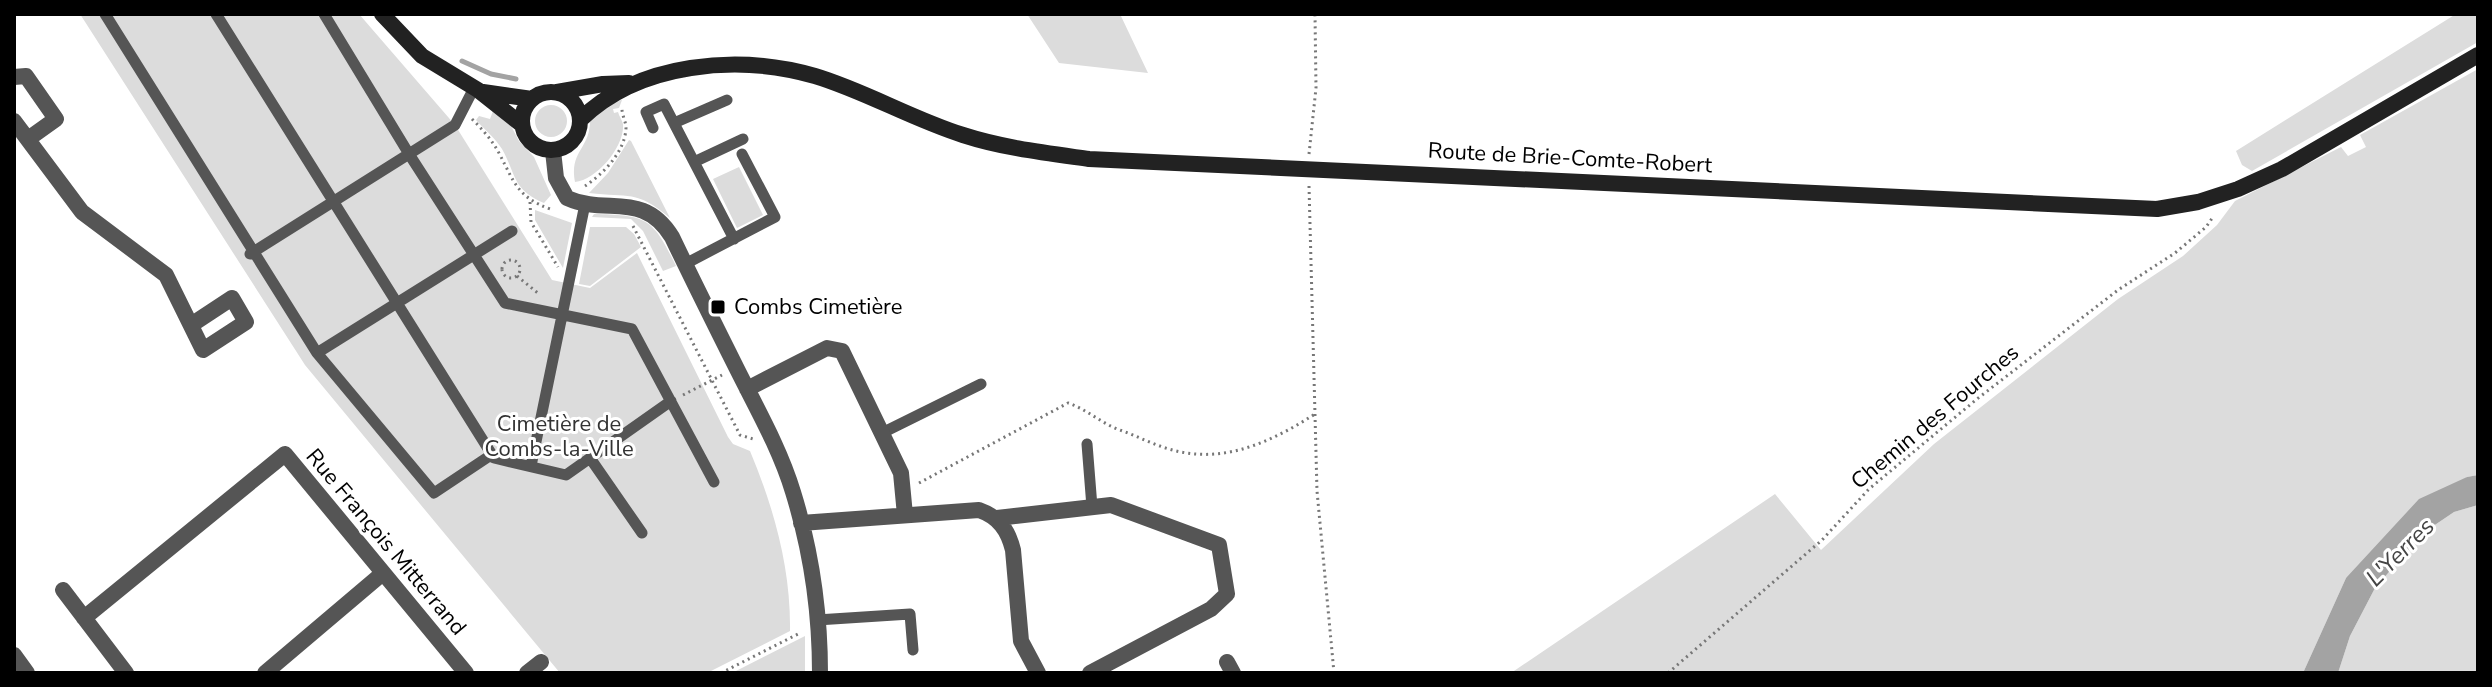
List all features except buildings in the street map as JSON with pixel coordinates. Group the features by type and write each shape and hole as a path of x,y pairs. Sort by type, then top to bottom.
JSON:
{"main road":[{"path":"382,14 422,56 476,89 521,124"},
{"name":"Route de Brie-Comte-Robert","path":"580,120 600,101 639,82 678,70 741,63 815,76 962,135 1023,150 1089,159 2157,209 2223,194 2282,169 2478,55"},
{"name":"Route de Brie-Comte-Robert","path":"556,92 639,82"},
{"path":"476,89 532,99"},
{"path":"546,92 556,92 571,100 577,108 580,120 577,135 571,142 553,151 542,150 526,137 521,124 522,113 532,99 546,92"}],"street":[{"path":"14,77 26,76 56,119 28,139"},
{"path":"14,121 82,212 166,275 191,325"},
{"path":"553,151 556,178 567,198 584,211 631,206 649,212 666,227 685,264 780,460 801,523 809,554 812,626 820,673"},
{"path":"747,389 827,348 842,351 901,473 905,515"},
{"name":"Rue François Mitterrand","path":"84,618 285,454 466,673"},
{"path":"801,523 979,510 997,518 1111,505 1219,545 1227,594 1211,609 1090,673"},
{"path":"997,518 1013,550 1021,641 1038,673"},
{"path":"265,673 383,573"},
{"path":"63,590 126,673"},
{"path":"14,655 27,673"},
{"path":"527,673 541,662"}],"lane":[{"path":"105,14 250,254 317,353 434,493 491,455"},
{"path":"216,14 494,458 566,475 671,401"},
{"path":"324,14 505,303 632,329 714,482"},
{"path":"250,254 455,125 476,89"},
{"path":"674,123 727,100"},
{"path":"653,128 646,112 664,104 734,239"},
{"path":"694,162 743,139"},
{"path":"685,264 775,217 742,154"},
{"path":"531,466 584,211"},
{"path":"317,353 512,231"},
{"path":"882,433 981,384"},
{"path":"1087,444 1092,507"},
{"path":"590,458 642,533"},
{"path":"812,626 910,614 913,650"}],"path":[{"path":"1315,14 1316,88 1308,168 1317,491 1334,673"},
{"path":"550,209 599,177 617,154 626,127 621,111 625,105"},
{"path":"463,109 485,132 499,152 512,183 530,202 565,216 584,211"},
{"name":"Chemin des Fourches","path":"1668,673 1822,540 1869,489 1965,409 2118,290 2175,253 2206,227 2223,204 2223,194"},
{"path":"530,202 531,222 560,271 569,280"},
{"path":"631,224 638,231 740,435 756,441"},
{"path":"507,260 519,264 517,276 508,278 502,272 507,260"},
{"path":"517,276 539,294 536,309"},
{"path":"671,401 736,368"},
{"path":"904,492 1068,403 1116,428 1167,449 1198,454 1239,450 1264,442 1315,414"},
{"path":"799,633 812,626"},
{"path":"721,673 812,626"}],"green space":[{"name":"Cimetière de Combs-la-Ville","path":"80,14 359,14 455,125 552,280 590,288 637,253 728,437 733,444 750,451 767,494 779,539 788,585 790,631 707,673 560,673 305,365"},
{"path":"1027,14 1120,14 1148,73 1059,63"},
{"path":"2456,14 2478,14 2478,42 2252,171 2242,165 2236,151"},
{"path":"2478,69 2478,475 2467,477 2346,578 2303,673 1511,673 1775,494 1821,550 1934,444 2118,299 2183,256 2217,225 2235,201 2341,147 2348,156 2366,147 2360,135"},
{"path":"622,100 619,108 613,109 614,113 618,112 623,124 614,151 600,169 575,182 575,163 587,138 590,121 610,102"},
{"path":"551,105 562,110 567,121 562,132 551,137 540,132 535,121 540,110"},
{"path":"493,111 509,122 519,141 534,157 551,195 544,203 521,187 502,149 476,120 479,116 490,119"},
{"path":"629,140 670,218 640,199 589,193 608,173"},
{"path":"739,167 763,215 737,228 713,179"},
{"path":"535,210 572,223 563,268 535,220"},
{"path":"594,214 626,216 646,222 661,238 676,266 663,271 643,231 631,219 592,217"},
{"path":"590,227 626,227 641,247 590,286 579,284"},
{"path":"2478,505 2478,673 2338,673 2350,636 2375,588 2423,533 2454,512"},
{"path":"805,636 805,673 732,673"}],"water":[{"name":"L'Yerres","path":"2478,475 2478,505 2454,512 2423,533 2375,588 2350,636 2338,673 2303,673 2346,578 2419,499"}],"waterway":[{"path":"462,61 491,74 516,79"}],"place":[{"name":"Combs Cimetière","path":"718,307"}]}
